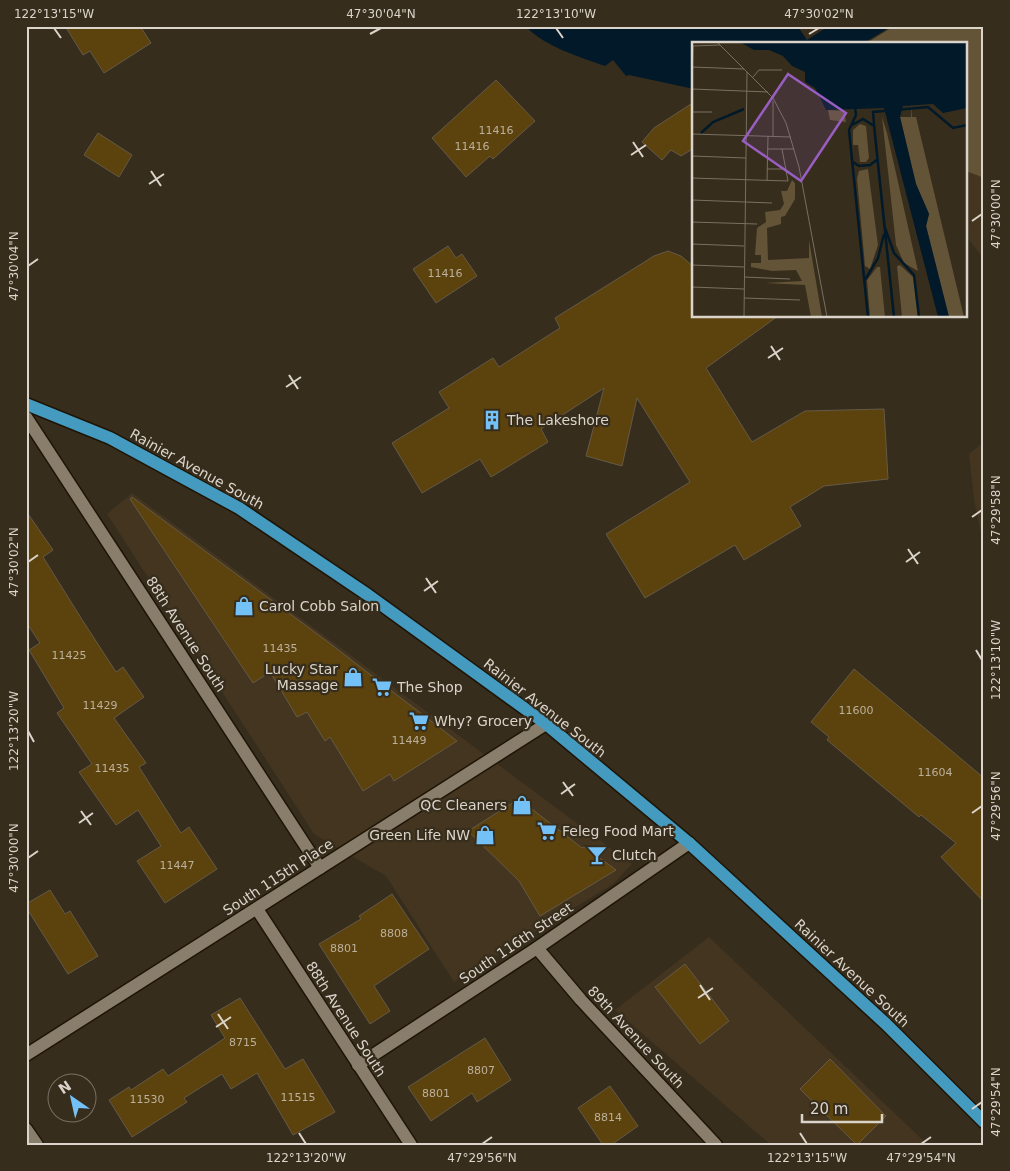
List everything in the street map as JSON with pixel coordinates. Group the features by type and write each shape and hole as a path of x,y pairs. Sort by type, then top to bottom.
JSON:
{"main road":[{"name":"Rainier Avenue South","path":"26,404 110,438 239,508 368,595 546,724 689,843 886,1024 984,1122"}],"street":[{"name":"88th Avenue South","path":"26,417 320,868"},
{"name":"South 115th Place","path":"26,1055 546,724"},
{"name":"South 116th Street","path":"358,1065 537,948 689,843"},
{"name":"88th Avenue South","path":"257,909 411,1145"},
{"name":"89th Avenue South","path":"537,948 581,1000 716,1145"},
{"path":"26,1129 37,1145"}],"shaded area":[{"path":"894,26 984,26 984,178 968,172 968,42 868,42"},
{"path":"968,172 984,178 984,259 968,239"},
{"path":"984,442 984,548 974,499 969,454"},
{"path":"132,493 632,864 613,884 454,982 386,876 314,834 107,514"},
{"path":"709,937 926,1143 924,1145 771,1145 615,1010"}],"water":[{"path":"525,26 892,26 865,42 692,42 692,89 629,75 626,76 613,60 605,66 552,45"}],"pier":[{"path":"801,26 829,26 807,40 799,28"}],"building":[{"path":"65,26 140,26 151,43 104,73 90,51 83,55"},
{"path":"496,80 535,121 493,159 490,156 466,177 432,138"},
{"path":"692,103 692,149 681,156 671,150 662,160 642,142 654,128"},
{"path":"98,133 132,155 119,177 84,155"},
{"path":"448,246 456,258 462,254 477,276 436,303 413,269"},
{"name":"The Lakeshore","path":"668,251 681,256 692,265 692,318 775,318 706,368 752,442 805,411 884,409 888,479 824,486 790,507 801,526 744,560 735,545 645,598 606,534 690,482 637,398 622,466 586,456 604,388 541,429 548,442 491,477 480,459 422,493 392,443 449,408 439,392 493,358 499,367 560,328 555,318 654,256"},
{"path":"132,497 324,639 457,741 394,781 390,774 363,791 330,737 325,741 307,712 297,717 270,672 253,683 130,499"},
{"path":"26,511 53,550 43,557 81,618 116,672 123,667 144,697 114,718 146,763 139,767 181,833 189,827 217,869 165,903 137,861 161,846 138,810 116,825 79,772 92,764 57,713 64,708 29,650 40,643 26,622"},
{"path":"854,669 984,778 984,902 941,857 956,843 921,815 919,817 827,740 829,737 811,722"},
{"path":"519,799 582,848 585,847 616,870 540,916 519,881 468,831"},
{"path":"50,890 65,914 70,911 98,956 68,974 26,907 26,904"},
{"path":"392,894 429,949 374,986 390,1011 370,1024 319,944 361,919 359,916"},
{"path":"685,964 729,1021 700,1044 655,987"},
{"path":"240,998 285,1069 303,1059 335,1112 293,1135 257,1073 231,1089 222,1074 184,1098 187,1102 132,1137 109,1100 129,1087 131,1090 163,1069 168,1076 225,1038 211,1015"},
{"path":"485,1038 511,1080 477,1102 472,1093 431,1121 408,1087"},
{"path":"830,1059 886,1116 857,1145 800,1089"},
{"path":"610,1086 638,1126 611,1145 603,1145 578,1108"}],"place":[{"name":"The Lakeshore","path":"492,420"},
{"name":"Carol Cobb Salon","path":"244,606"},
{"name":"Lucky Star Massage","path":"353,677"},
{"name":"The Shop","path":"382,687"},
{"name":"Why? Grocery","path":"419,721"},
{"name":"QC Cleaners","path":"522,805"},
{"name":"Feleg Food Mart","path":"547,831"},
{"name":"Green Life NW","path":"485,835"},
{"name":"Clutch","path":"597,855"}]}
